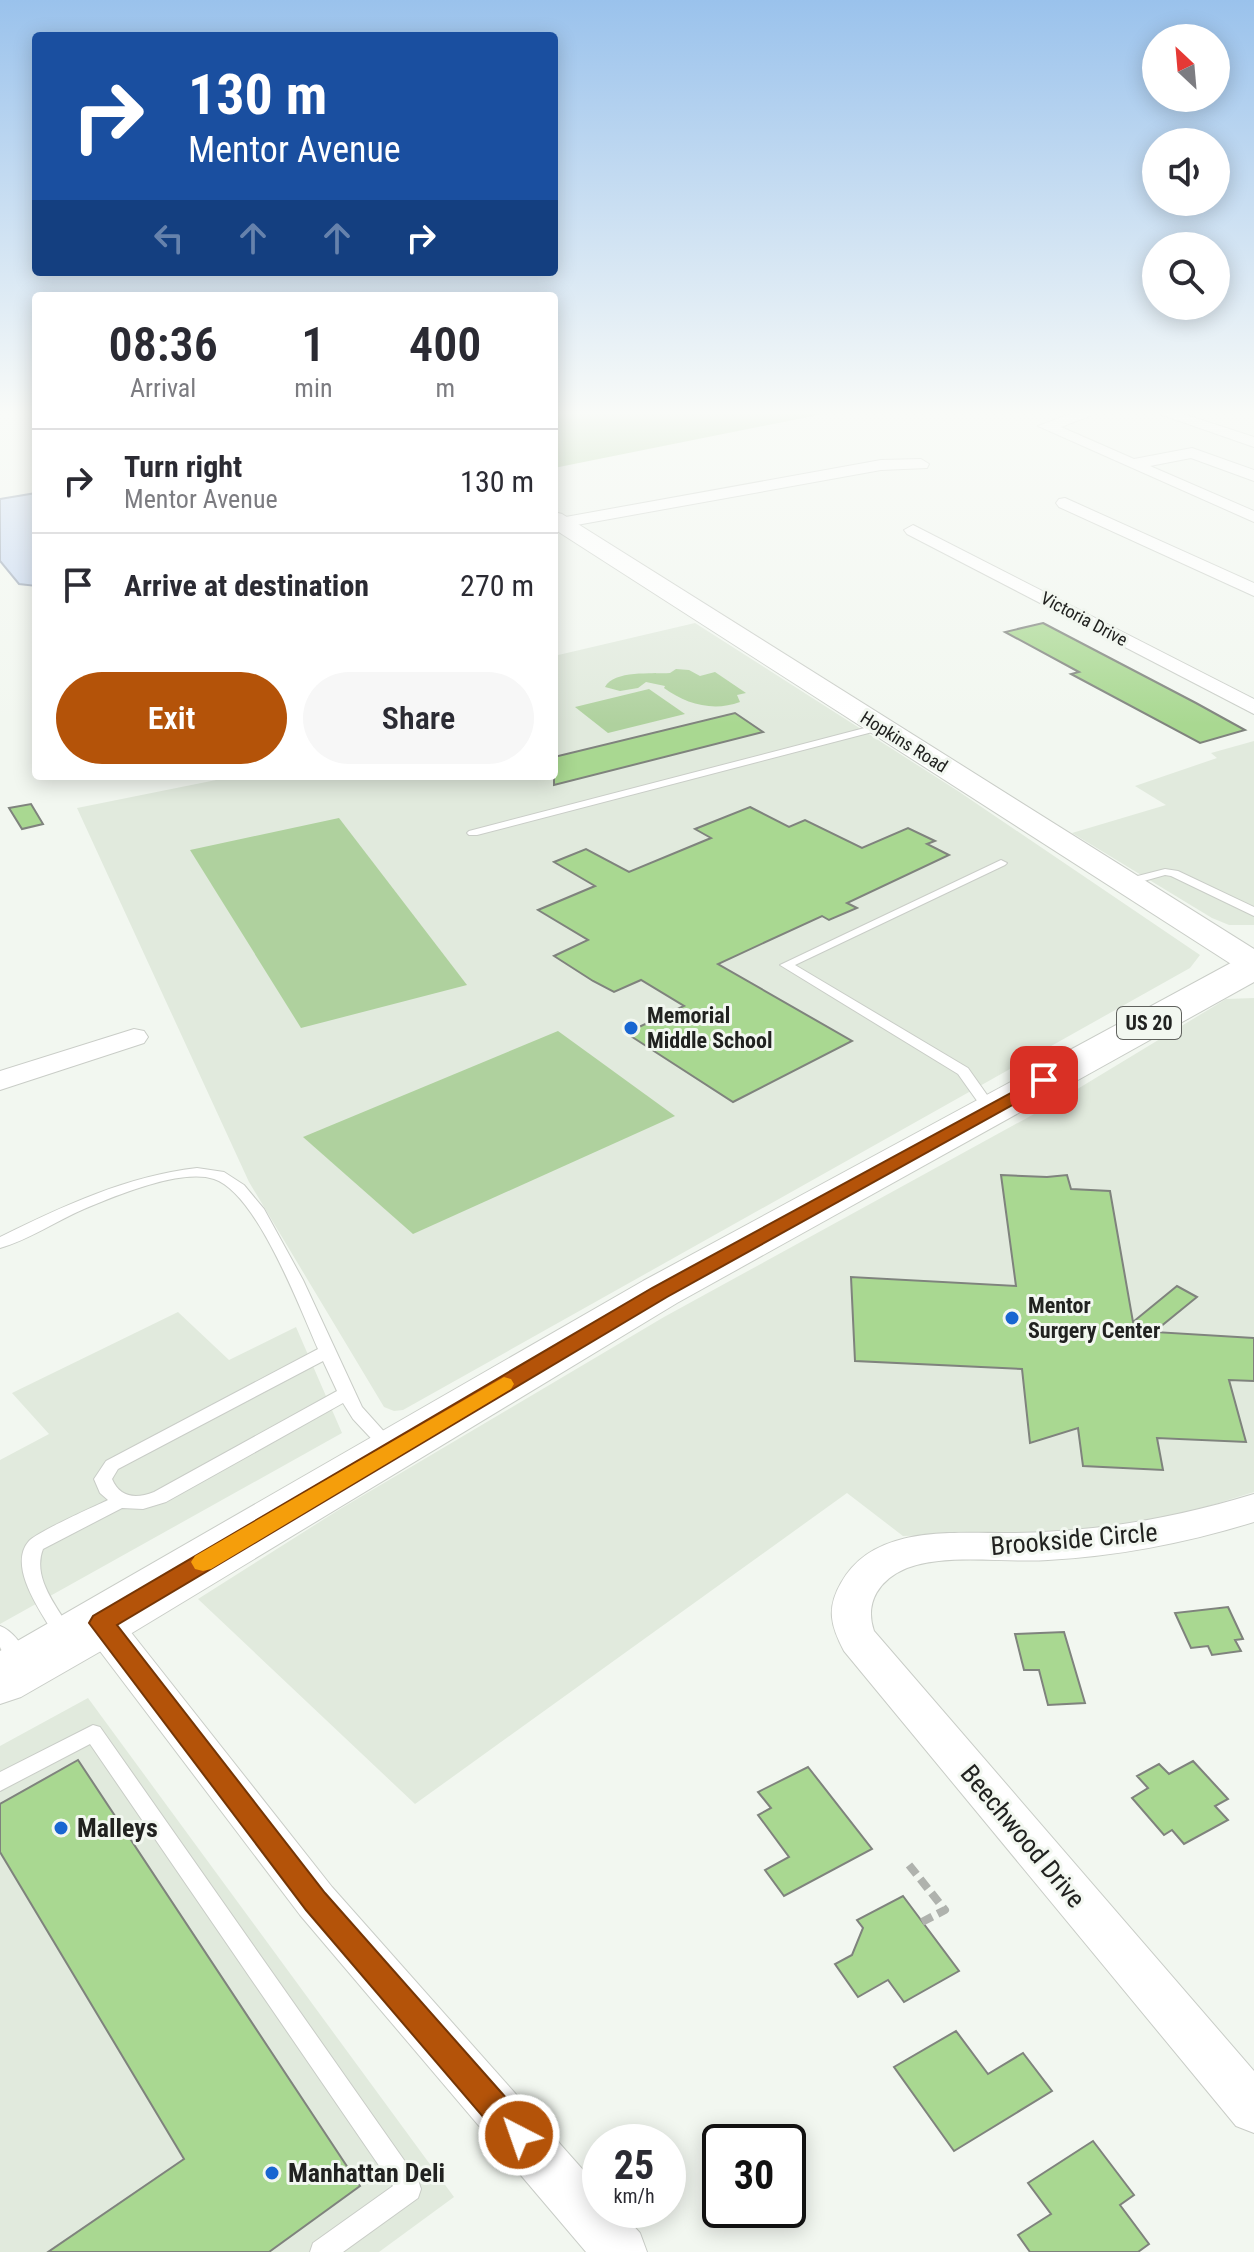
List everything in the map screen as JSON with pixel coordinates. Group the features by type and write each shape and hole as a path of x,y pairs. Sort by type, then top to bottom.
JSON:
{"main road":[{"name":"US 20","path":"39,1649 392,1450 660,1292 1254,965"}],"street":[{"path":"558,521 591,515"},
{"path":"1091,515 1254,590"},
{"name":"Hopkins Road","path":"558,522 1254,965"},
{"name":"Victoria Drive","path":"913,530 1254,708"},
{"path":"0,1081 134,1037"},
{"name":"Brookside Circle","path":"892,1559 919,1549 1025,1547 1108,1541 1177,1530 1254,1508"},
{"name":"Beechwood Drive","path":"892,1559 864,1576 850,1601 850,1622 858,1640 1254,2109"},
{"path":"39,1649 316,1901 621,2252"}],"lane":[{"path":"473,833 880,727"},
{"path":"990,1109 963,1071 786,965 1001,863"},
{"path":"1126,882 1165,872 1174,873 1254,912"},
{"path":"0,1243 67,1210 164,1177 198,1173 218,1175 234,1184 261,1216 356,1410 392,1450"},
{"path":"120,1501 106,1488 103,1479 112,1465 326,1352"},
{"path":"39,1649 30,1553 36,1545 120,1501 143,1503 160,1497 347,1393"},
{"path":"0,1782 93,1733 409,2189 322,2252"}],"path":[{"path":"909,1865 945,1910 922,1922"}],"shaded area":[{"name":"Memorial Middle School","path":"695,623 958,791 1200,955 1190,968 403,1410 394,1411 384,1407 249,1182 77,808 216,780 558,780 558,655"},
{"path":"1254,741 1254,925 1229,925 1212,918 1072,833 1166,805 1135,786 1217,758 1211,753"},
{"path":"1254,998 1254,1492 1167,1519 1085,1531 903,1536 847,1493 415,1804 198,1599 340,1509 664,1317 1056,1102 1226,999"},
{"path":"178,1312 229,1360 296,1327 342,1433 0,1624 0,1460 49,1434 12,1393"},
{"path":"88,1698 454,2197 379,2252 0,2252 0,1746"}],"green space":[{"path":"676,669 689,670 700,676 715,672 746,693 737,695 740,702 710,706 672,694 665,686 646,682 638,688 620,691 605,687 625,675 670,673"},
{"path":"649,689 685,714 608,733 575,707"},
{"path":"339,818 467,985 301,1028 190,850"},
{"path":"558,1031 675,1116 413,1234 303,1137"}],"water":[{"path":"0,515 32,515 32,586 19,584 0,561"}],"building":[{"path":"1043,623 1245,730 1200,743 1071,674 1079,672 1005,632"},
{"path":"735,713 763,732 554,785 554,780 558,780 558,756"},
{"path":"31,804 43,824 22,829 9,808"},
{"path":"750,807 789,827 805,820 862,848 908,828 935,841 927,844 949,855 847,903 857,908 829,920 822,916 718,964 852,1041 733,1102 626,1033 684,1006 641,980 614,992 554,956 588,940 538,910 595,886 554,862 586,849 629,872 711,838 695,829"},
{"name":"Mentor Surgery Center","path":"1001,1175 1067,1175 1071,1189 1110,1191 1133,1322 1177,1286 1197,1297 1154,1332 1254,1338 1254,1381 1229,1380 1246,1442 1157,1438 1163,1470 1083,1466 1078,1428 1030,1443 1022,1369 855,1361 851,1277 1016,1286"},
{"path":"1228,1607 1243,1639 1235,1640 1241,1651 1212,1655 1208,1646 1191,1648 1175,1613"},
{"path":"1064,1632 1085,1703 1048,1705 1039,1670 1024,1670 1015,1634"},
{"path":"78,1760 360,2186 269,2252 48,2252 184,2159 0,1852 0,1804"},
{"path":"1193,1761 1228,1799 1215,1806 1228,1820 1184,1844 1172,1830 1164,1835 1132,1798 1148,1788 1137,1776 1159,1764 1169,1774"},
{"path":"808,1767 872,1849 784,1896 765,1870 789,1857 758,1815 771,1808 758,1792"},
{"path":"903,1896 959,1971 904,2002 888,1980 858,1997 835,1964 852,1955 863,1928 857,1920"},
{"path":"956,2031 988,2074 1023,2053 1052,2091 954,2151 894,2067"},
{"path":"1093,2141 1134,2195 1120,2205 1149,2244 1138,2252 1030,2252 1018,2235 1051,2214 1028,2183"}],"slow traffic":[{"path":"203,1562 504,1384"}],"place":[{"name":"Memorial Middle School","path":"631,1028"},
{"name":"Mentor Surgery Center","path":"1012,1318"},
{"name":"Malleys","path":"61,1828"},
{"name":"Manhattan Deli","path":"272,2173"}],"route":[{"path":"519,2135 316,1901 101,1623 660,1292 1044,1080"}]}
